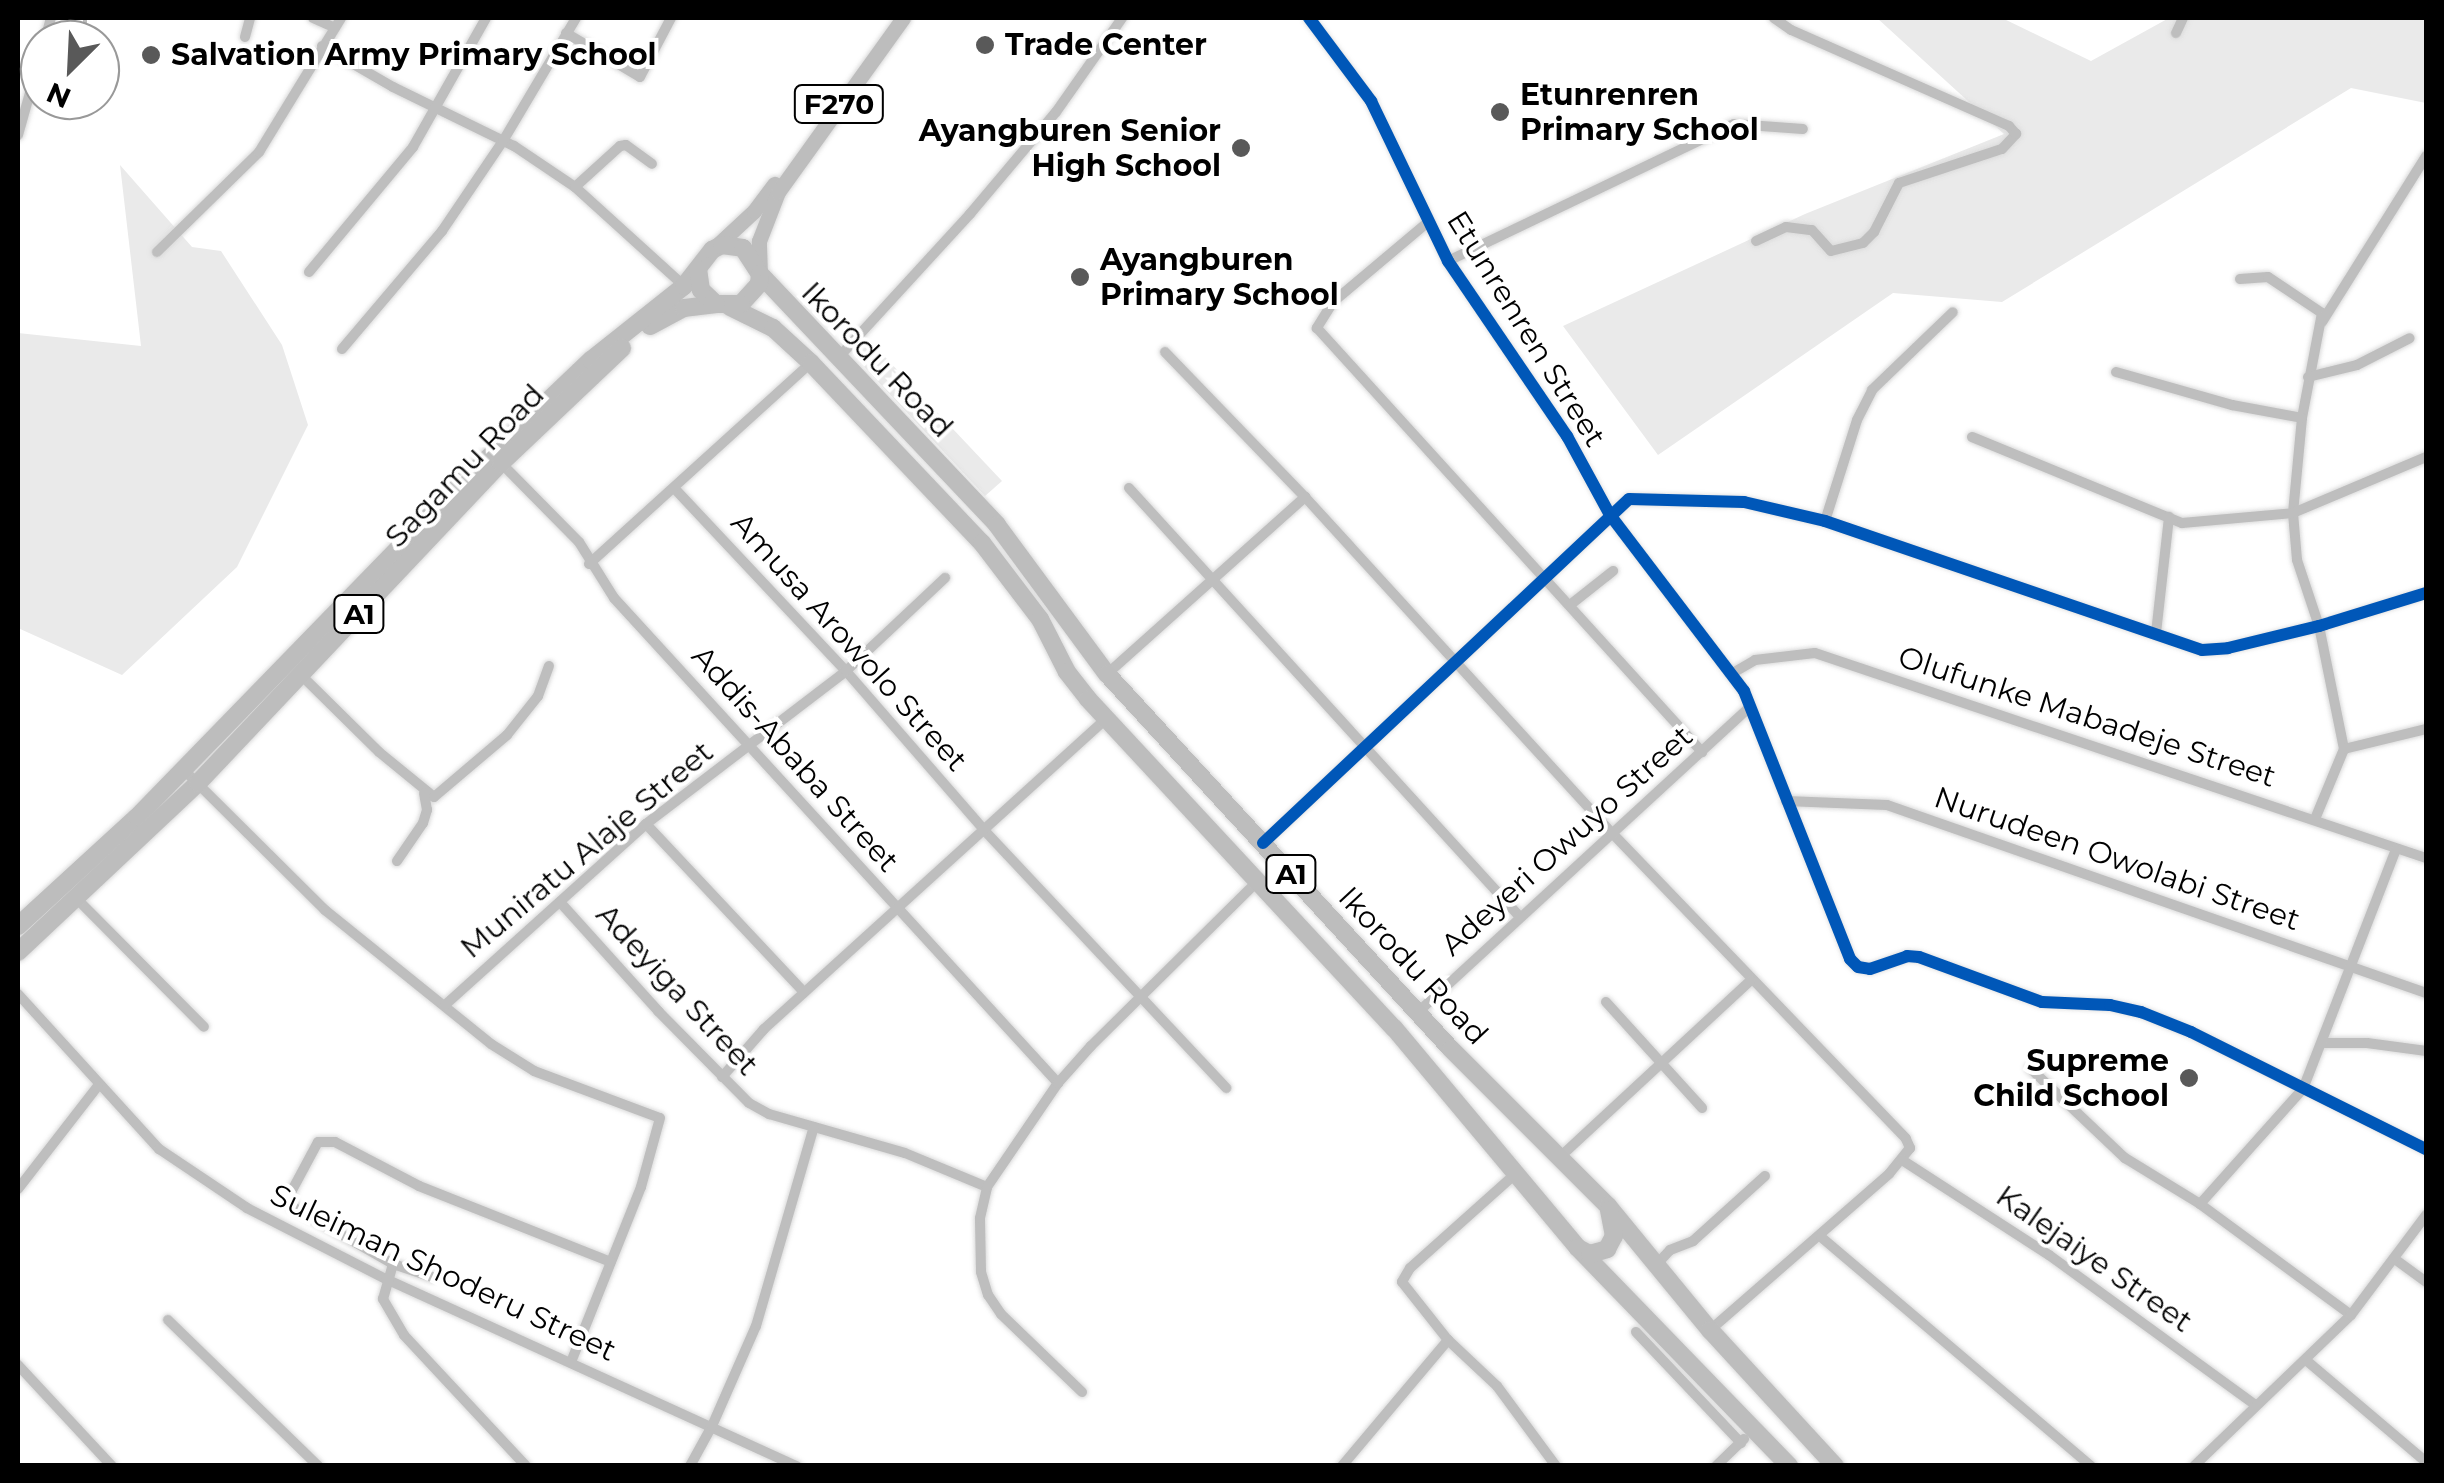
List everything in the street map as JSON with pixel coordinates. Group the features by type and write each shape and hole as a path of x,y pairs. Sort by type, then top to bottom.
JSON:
{"highway":[{"path":"722,246 743,248 760,274 750,298 723,306 701,290 698,268 712,250 722,246"},
{"name":"Sagamu Road","path":"18,952 77,899 591,360 684,286 698,268"},
{"name":"Ikorodu Road","path":"760,274 997,526 1108,674 1417,1013 1608,1206 1710,1330 1835,1466"},
{"name":"Ikorodu Road","path":"723,306 773,328 811,362 1010,576 1040,619 1067,672 1106,719 1394,1028 1513,1176 1577,1248 1789,1466"},
{"name":"Sagamu Road","path":"18,926 191,776 301,674 382,576 639,334 666,315 723,306"},
{"path":"1577,1248 1598,1254 1612,1243 1608,1206"}],"main road":[{"name":"F270","path":"760,274 759,241 774,191 890,18"},
{"name":"F270","path":"712,250 774,191 902,18"}],"street":[{"path":"244,38 250,18"},
{"path":"157,252 259,152 338,22 313,18"},
{"path":"310,272 413,147 486,18"},
{"path":"342,349 442,231 503,141 576,18"},
{"path":"566,33 640,77 671,18"},
{"path":"838,358 947,240 1056,112 1122,18"},
{"name":"Etunrenren Street","path":"1308,18 1370,100 1448,260 1566,436 1610,515 1731,674 1750,707 1850,958 1858,968 1870,969 1907,956 1919,957 2042,1002 2110,1005 2141,1012 2303,1089"},
{"path":"1756,242 1786,227 1812,230 1831,250 1864,243 1899,183 2002,149 2016,134 2009,126 1791,30 1774,18"},
{"path":"2176,33 2183,18"},
{"path":"322,46 503,141 576,187 684,286"},
{"path":"1448,260 1734,124 1804,129"},
{"path":"576,187 620,146 626,145 652,164"},
{"path":"2315,819 2344,749 2319,626 2298,560 2293,512 2308,377 2321,323 2426,156"},
{"path":"1428,222 1333,302 1317,328 1702,752"},
{"path":"2240,278 2268,276 2289,287 2318,308 2321,323"},
{"path":"1825,521 1856,420 1872,390 1953,312"},
{"path":"2308,377 2357,365 2410,338"},
{"path":"1166,352 1305,497 1612,833 1906,1139 1910,1148 1902,1160 1820,1237 1710,1330"},
{"path":"589,564 811,362"},
{"path":"2116,372 2232,405 2302,418"},
{"path":"1972,437 2169,517 2198,524 2293,512 2426,457"},
{"name":"Addis-Ababa Street","path":"501,463 578,542 614,598 1058,1084"},
{"name":"Amusa Arowolo Street","path":"675,488 846,671 984,830 1226,1088"},
{"path":"1129,488 1519,916"},
{"path":"1108,674 1305,497"},
{"path":"1263,843 1630,499 1744,502 1825,521 2202,650 2228,648 2319,626 2426,593"},
{"path":"2156,633 2169,517"},
{"path":"1570,604 1613,570"},
{"name":"Muniratu Alaje Street","path":"445,1005 646,824 846,671 945,578"},
{"name":"Olufunke Mabadeje Street","path":"1731,674 1756,660 1815,653 2426,858"},
{"path":"424,793 443,794 494,748 538,696 549,666"},
{"path":"301,674 424,793 428,810 423,823 397,861"},
{"name":"Adeyeri Owuyo Street","path":"1417,1013 1750,707"},
{"path":"722,1077 804,992 1106,719"},
{"path":"2344,749 2406,738 2426,729"},
{"path":"191,776 302,890 490,1044 534,1070 660,1118 641,1186 571,1362"},
{"name":"Nurudeen Owolabi Street","path":"1786,801 1887,805 2426,993"},
{"path":"646,824 804,992"},
{"path":"2200,1204 2303,1089 2396,849"},
{"path":"1082,1392 1002,1314 988,1294 981,1272 980,1218 987,1187 1058,1084 1139,996 1257,882"},
{"path":"77,899 204,1027"},
{"name":"Adeyiga Street","path":"560,902 749,1103 769,1114 904,1154 987,1187"},
{"path":"1560,1156 1751,980"},
{"name":"Suleiman Shoderu Street","path":"18,994 98,1086 160,1149 232,1198 386,1279 797,1466"},
{"path":"1606,1002 1702,1108"},
{"path":"2323,1043 2367,1043 2426,1051"},
{"path":"2030,1068 2125,1158 2200,1204 2351,1315"},
{"path":"18,1189 98,1086"},
{"path":"2303,1089 2426,1150"},
{"path":"690,1466 756,1326 814,1127"},
{"path":"432,1277 393,1264 289,1202 318,1142 335,1142 420,1186 611,1262"},
{"name":"Kalejaiye Street","path":"1902,1160 2050,1255 2254,1404"},
{"path":"1513,1176 1402,1282 1448,1340 1496,1386 1556,1466"},
{"path":"1657,1264 1670,1250 1693,1240 1765,1176"},
{"path":"2194,1466 2254,1404 2307,1362 2351,1315 2426,1215"},
{"path":"1820,1237 2091,1466"},
{"path":"2396,1260 2426,1282"},
{"path":"393,1264 382,1298 404,1335 526,1466"},
{"path":"168,1320 318,1466"},
{"path":"1636,1332 1741,1443"},
{"path":"1342,1466 1448,1340"},
{"path":"2307,1362 2426,1462"},
{"path":"18,1365 112,1466"},
{"path":"1716,1466 1755,1427"}],"shaded area":[{"path":"1877,18 2002,18 2091,61 2169,18 2426,18 2426,103 2351,88 2002,302 1893,293 1658,455 1563,326 1805,214 2004,134"},
{"path":"120,165 192,247 221,251 282,345 308,425 237,567 122,675 18,628 18,333 141,346"},
{"path":"869,340 1002,481 985,496 853,355"}],"cycle path":[{"path":"1309,18 1371,101 1448,261 1567,436 1610,515 1744,691 1850,959 1858,967 1870,969 1907,956 1919,957 2042,1002 2110,1005 2141,1012 2191,1032 2426,1149"},
{"path":"1263,843 1629,499 1744,502 1825,521 2202,650 2228,648 2319,626 2426,593"}],"place":[{"name":"Trade Center","path":"985,45"},
{"name":"Salvation Army Primary School","path":"151,55"},
{"name":"Etunrenren Primary School","path":"1500,112"},
{"name":"Ayangburen Senior High School","path":"1241,148"},
{"name":"Ayangburen Primary School","path":"1080,277"},
{"name":"Supreme Child School","path":"2189,1078"}]}
